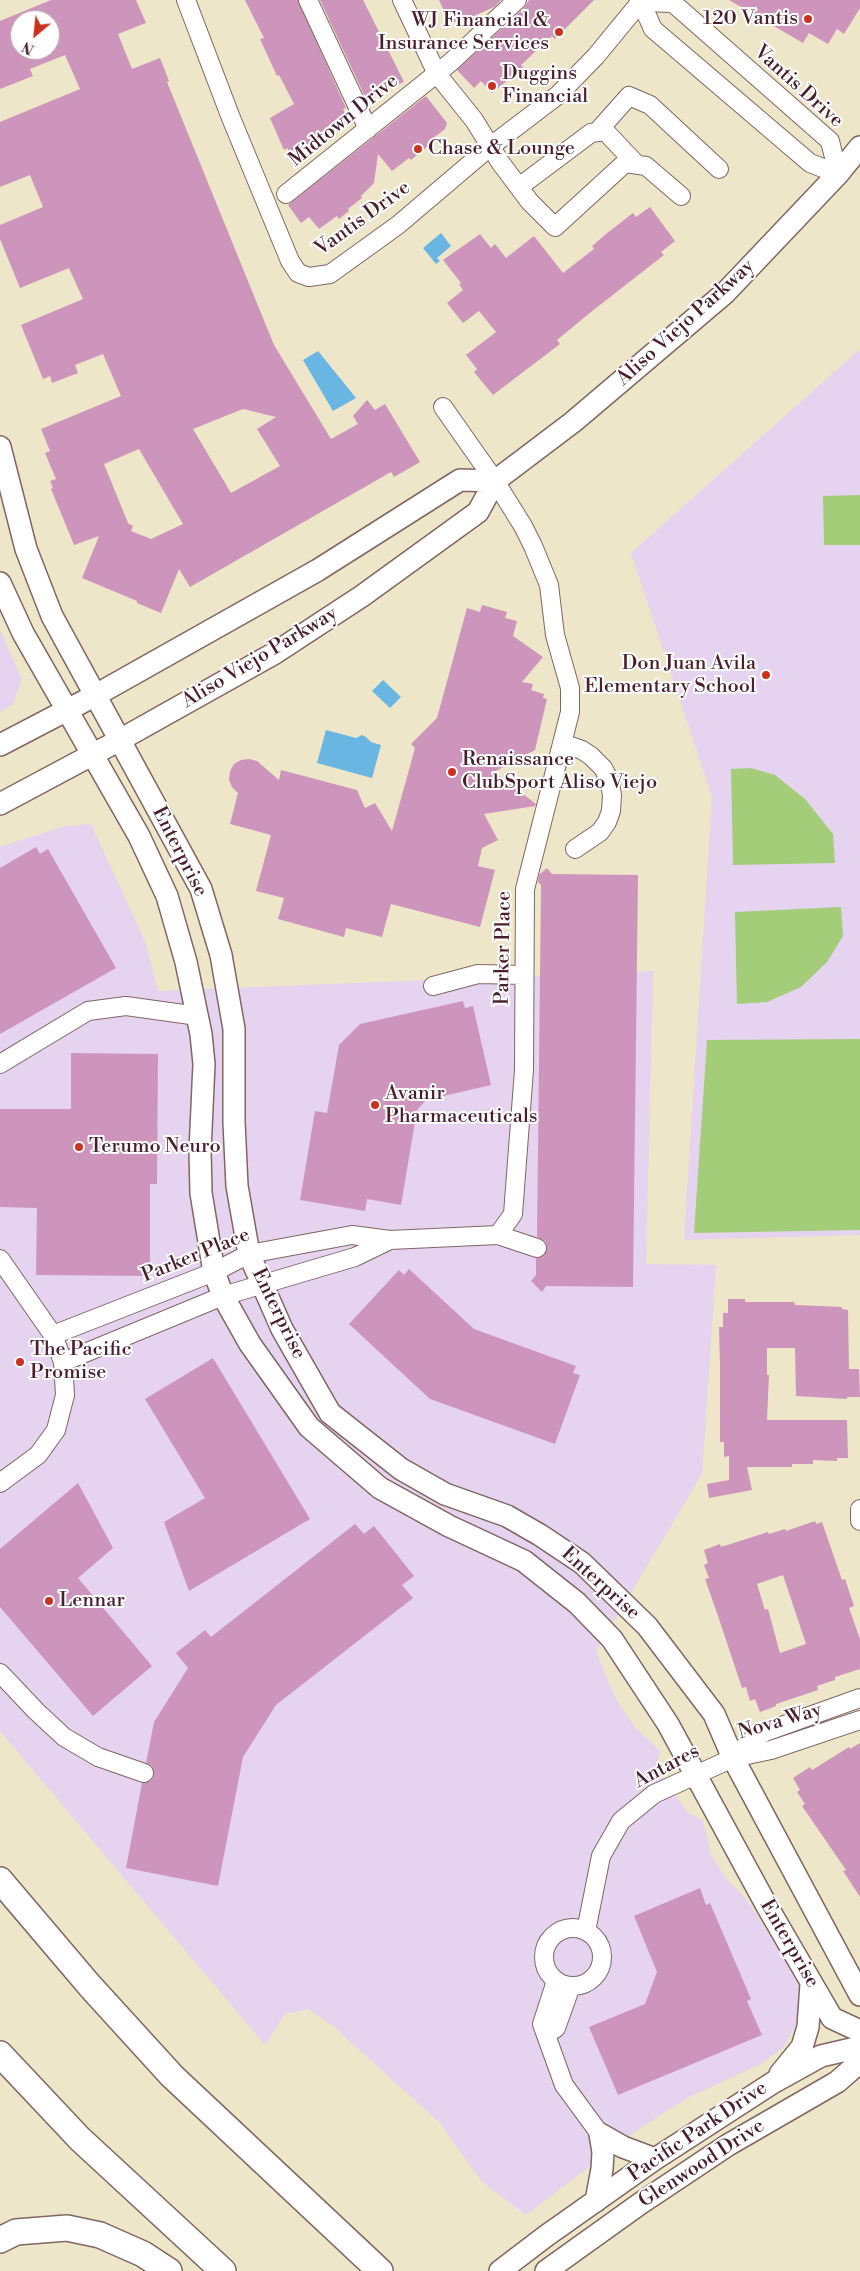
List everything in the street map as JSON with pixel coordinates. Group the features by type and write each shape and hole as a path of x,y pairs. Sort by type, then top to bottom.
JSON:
{"highway":[{"path":"0,1880 90,1986 172,2076 380,2271"},
{"path":"0,2054 80,2138 224,2271"},
{"path":"0,2240 16,2232 67,2228 100,2235 143,2254 169,2271"}],"main road":[{"name":"Aliso Viejo Parkway","path":"0,804 275,653 362,596 478,512 495,481 573,422 725,293 838,174 860,147"},
{"name":"Enterprise","path":"0,447 26,548 52,616 201,889 221,955 234,1029 234,1122 237,1186 249,1254 282,1329 330,1413 401,1469 445,1494 507,1516 582,1563 652,1634 714,1714 733,1758 860,1995"},
{"path":"0,745 96,695 318,570 460,480 495,481"},
{"name":"Enterprise","path":"0,583 23,633 66,710 94,754 139,836 167,896 186,962 198,1016 204,1064 200,1151 201,1193 214,1272 223,1296 250,1344 309,1427 380,1488 449,1526 524,1561 577,1603 612,1639 668,1724 768,1908 832,2018 860,2031"},
{"path":"774,2082 802,2047 808,2027 811,1984"},
{"name":"Pacific Park Drive","path":"500,2271 655,2159 774,2082 821,2056 860,2047"},
{"name":"Glenwood Drive","path":"546,2271 575,2249 728,2145 836,2082 860,2062"},
{"path":"600,2134 623,2147 655,2159"},
{"path":"596,2201 602,2169 603,2152 600,2134"}],"street":[{"name":"Vantis Drive","path":"186,0 231,118 290,260 298,273 309,277 330,274 398,225 491,146 558,95 596,56 642,1 673,4 830,141 838,174"},
{"path":"308,0 368,129"},
{"path":"402,0 437,74 474,120 500,162 530,202 555,227 625,163 646,166 682,196"},
{"name":"Midtown Drive","path":"286,194 437,74 517,0"},
{"path":"642,1 653,29 810,163 838,174"},
{"path":"597,132 629,96 650,105 719,169"},
{"path":"519,187 591,133 606,131 637,165"},
{"name":"Parker Place","path":"52,1335 214,1272 249,1254 352,1235 390,1240 498,1235 513,1214 524,1070 525,889 570,712 570,688 555,635 549,585 523,526 495,481 443,407"},
{"path":"562,743 582,750 591,756 609,779 612,795 611,810 600,832 575,849"},
{"path":"433,986 478,974 524,974"},
{"path":"0,1064 88,1011 126,1006 198,1016"},
{"path":"498,1235 537,1248"},
{"name":"Parker Place","path":"62,1362 223,1296 355,1257 390,1240"},
{"path":"0,1260 52,1335 62,1362 65,1395 56,1430 38,1455 0,1483"},
{"path":"860,1509 860,1521"},
{"path":"0,1673 64,1737 98,1757 144,1773"},
{"name":"Nova Way","path":"733,1758 754,1738 765,1732 860,1698"},
{"name":"Nova Way","path":"733,1758 771,1750 860,1720"},
{"name":"Antares","path":"586,1931 601,1856 621,1821 654,1794 733,1758"},
{"path":"579,1928 586,1931 598,1942 602,1957 601,1966 592,1980 585,1984 564,1984 547,1972 544,1964 544,1955 550,1939 563,1930 579,1928"},
{"path":"564,1984 556,2028 546,2035 564,2085 600,2134"}],"shaded area":[{"name":"Don Juan Avila Elementary School","path":"860,349 860,1235 684,1240 712,797 631,553"},
{"path":"0,630 22,679 13,704 0,712"},
{"path":"91,824 145,941 158,991 653,971 646,1264 716,1265 702,1474 596,1651 616,1700 636,1728 660,1751 656,1767 688,1813 703,1820 711,1855 727,1879 747,1900 800,1984 801,2016 783,2048 759,2065 689,2097 640,2128 526,2215 481,2181 440,2123 333,2026 308,2009 285,2014 265,2045 0,1731 0,847 65,826"}],"green space":[{"path":"860,495 860,545 824,545 823,496"},
{"path":"751,768 775,775 805,799 833,834 835,863 733,865 731,769"},
{"path":"841,907 843,936 827,962 801,987 767,1002 737,1004 735,912"},
{"path":"860,1039 860,1230 694,1233 707,1040"}],"water":[{"path":"441,233 451,246 437,258 440,261 436,264 423,248"},
{"path":"318,351 356,398 333,411 303,360"},
{"path":"383,680 401,697 390,708 372,691"},
{"path":"326,730 356,738 362,735 371,742 381,745 372,778 317,763"}],"building":[{"path":"51,0 136,0 146,23 118,34 132,69 160,58 169,81 167,82 274,345 331,439 358,424 353,416 367,400 375,410 385,404 420,462 394,477 391,472 190,587 179,569 161,613 82,578 99,536 74,545 51,489 53,488 50,481 56,479 45,453 50,451 41,429 121,396 103,354 75,365 78,373 52,383 50,376 43,379 21,325 83,299 69,268 20,288 0,239 0,225 43,207 30,175 0,187 0,122 80,89 65,55 60,57 60,10 27,10","holes":["243,409 276,417 257,429 280,466 231,493 193,429","139,449 183,524 151,539 131,531 133,526 128,523 104,464"]},
{"path":"245,0 298,0 346,108 343,109 350,124 311,142 313,145 298,152 296,149 289,152 288,148 284,150 270,118 294,104 279,75 277,76 260,39 264,38"},
{"path":"320,0 363,0 404,82 366,99"},
{"path":"439,0 501,0 494,7 463,21 462,19 450,24"},
{"path":"529,0 594,0 555,39 552,36 521,65 524,69 514,77 492,93 481,81 474,88 457,70 524,8"},
{"name":"120 Vantis","path":"729,0 860,0 860,8 844,34 837,29 828,44 809,33 803,43"},
{"path":"10,17 10,60 52,60 30,69 33,76 0,89 0,21"},
{"path":"426,96 447,123 445,129 432,139 434,141 411,160 409,158 392,171 378,154 374,183 361,196 362,198 348,209 349,211 339,219 337,216 319,229 309,217 301,223 288,205"},
{"path":"650,207 675,241 661,252 664,255 557,340 560,344 493,395 474,372 477,369 466,355 496,332 479,311 463,323 447,303 463,290 459,284 461,283 443,260 480,234 491,248 495,244 506,258 534,236 563,273 594,249 592,246 633,213 636,217"},
{"name":"Renaissance ClubSport Aliso Viejo","path":"482,605 507,612 505,618 517,621 513,636 543,657 522,682 533,684 531,690 544,694 543,698 547,699 535,750 494,772 536,804 535,806 484,814 498,840 482,848 478,866 495,870 480,927 391,904 382,937 346,928 344,937 278,919 284,898 256,891 271,835 230,824 238,793 232,787 229,780 230,771 234,764 241,760 249,759 257,761 279,780 281,770 357,790 365,808 375,803 392,831 415,748 411,744 437,718 467,608 480,612"},
{"path":"36,847 40,854 48,849 116,968 0,1034 0,868"},
{"path":"547,868 552,874 638,875 633,1287 546,1286 542,1292 531,1281 536,1275 536,1258 544,1256 547,1246 545,1241 537,1237 541,885 538,882 539,875"},
{"name":"Avanir Pharmaceuticals","path":"463,1001 465,1008 473,1006 491,1085 426,1100 417,1110 401,1205 367,1199 365,1211 300,1200 315,1111 327,1113 339,1045 360,1024"},
{"name":"Terumo Neuro","path":"71,1053 158,1054 157,1184 150,1184 150,1276 36,1275 37,1208 0,1207 0,1109 71,1109"},
{"path":"409,1269 474,1329 576,1366 573,1373 580,1375 555,1444 430,1399 349,1324 399,1270 404,1275"},
{"path":"728,1299 745,1299 745,1302 794,1302 795,1305 842,1307 842,1309 848,1310 849,1369 859,1369 860,1397 847,1397 847,1399 796,1396 795,1348 767,1348 767,1375 769,1375 767,1420 847,1420 848,1458 837,1458 837,1461 813,1460 813,1464 792,1464 792,1467 747,1467 752,1490 709,1498 707,1484 729,1480 729,1456 724,1457 724,1442 720,1442 719,1327 723,1327 723,1313 728,1313"},
{"path":"213,1358 310,1519 189,1591 164,1522 205,1498 145,1399"},
{"name":"Lennar","path":"78,1483 113,1548 78,1578 152,1666 93,1716 0,1607 0,1549"},
{"path":"815,1521 816,1524 822,1522 842,1580 845,1579 854,1606 849,1608 860,1639 860,1669 835,1677 835,1680 817,1686 818,1690 776,1704 776,1706 760,1712 755,1699 750,1701 746,1687 742,1688 705,1579 709,1578 704,1565 708,1563 704,1550 720,1544 721,1547 768,1532 769,1534 785,1529 786,1531","holes":["783,1575 806,1644 780,1653 768,1609 765,1610 757,1584"]},
{"path":"355,1524 364,1534 374,1526 414,1576 402,1585 413,1598 276,1705 243,1757 218,1886 126,1868 142,1783 151,1781 154,1776 152,1766 146,1763 154,1722 188,1668 176,1653 205,1630 211,1637"},
{"path":"860,1743 860,1897 843,1871 846,1870 802,1806 805,1804 797,1792 800,1790 793,1778 810,1767 812,1770 849,1747 850,1749"},
{"path":"700,1888 706,1905 710,1903 751,1999 747,2001 762,2035 618,2095 589,2027 645,2004 657,1972 634,1916"}],"place":[{"name":"120 Vantis","path":"808,19"},
{"name":"WJ Financial & Insurance Services","path":"559,32"},
{"name":"Duggins Financial","path":"492,86"},
{"name":"Chase & Lounge","path":"418,149"},
{"name":"Don Juan Avila Elementary School","path":"766,675"},
{"name":"Renaissance ClubSport Aliso Viejo","path":"452,772"},
{"name":"Avanir Pharmaceuticals","path":"375,1105"},
{"name":"Terumo Neuro","path":"79,1147"},
{"name":"The Pacific Promise","path":"20,1362"},
{"name":"Lennar","path":"49,1601"}]}
